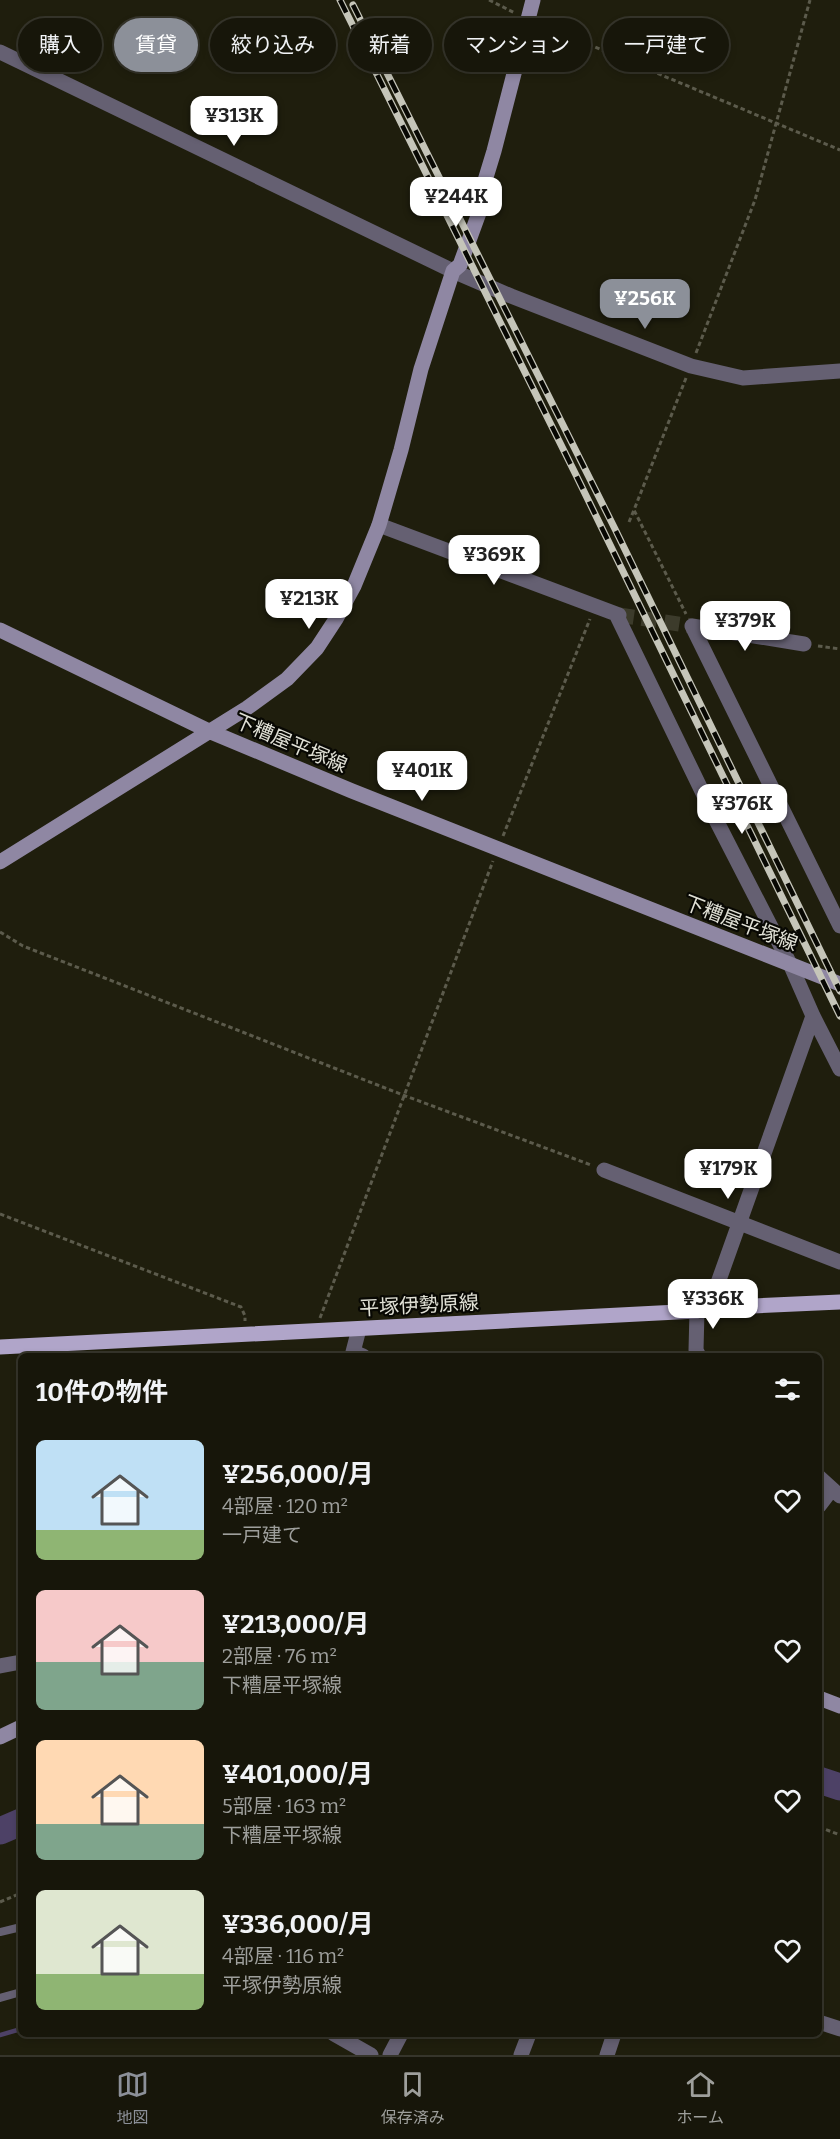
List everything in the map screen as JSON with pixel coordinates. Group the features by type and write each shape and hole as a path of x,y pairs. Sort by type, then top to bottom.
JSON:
{"main road":[{"name":"平塚伊勢原線","path":"0,1347 840,1302"}],"street":[{"path":"528,18 533,0"},
{"path":"0,52 453,271 691,366 743,378 840,371"},
{"path":"0,862 211,732 287,679 317,648 336,619 354,586 379,525 421,369 453,271 451,263 469,208 480,197 514,72"},
{"path":"379,525 617,614 840,1069"},
{"path":"692,626 804,644"},
{"path":"692,626 840,926"},
{"name":"下糟屋平塚線","path":"0,630 211,732 498,850 840,984"},
{"path":"698,1353 696,1350 703,1310 739,1222 813,1016"},
{"path":"604,1170 840,1262"},
{"path":"356,1353 353,1352 359,1329"},
{"path":"822,1480 836,1492 822,1504"},
{"path":"0,1666 18,1663"},
{"path":"822,1699 840,1706"},
{"path":"0,1737 18,1728"},
{"path":"822,2023 840,2029"},
{"path":"339,2037 371,2055"},
{"path":"389,2055 399,2037"},
{"path":"521,2055 528,2037"},
{"path":"606,2055 613,2037"}],"lane":[{"path":"0,1932 18,1928"},
{"path":"0,1998 18,1993"}],"path":[{"path":"489,0 526,18"},
{"path":"629,522 755,201 810,0"},
{"path":"591,46 775,125 840,150"},
{"path":"634,510 692,626"},
{"path":"320,1331 320,1314 403,1095 595,606"},
{"path":"804,644 840,649"},
{"path":"0,932 23,946 403,1095 604,1170"},
{"path":"0,1214 241,1307 245,1316 245,1335"},
{"path":"822,1828 840,1835"},
{"path":"0,1902 18,1894"}],"waterway":[{"path":"822,1781 840,1787"},
{"path":"0,1831 18,1823"},
{"path":"0,2035 18,2030"}],"tunnel":[{"path":"619,615 692,626"}],"railway":[{"path":"340,0 575,473 840,1016"},
{"path":"353,5 615,529 840,991"}]}
